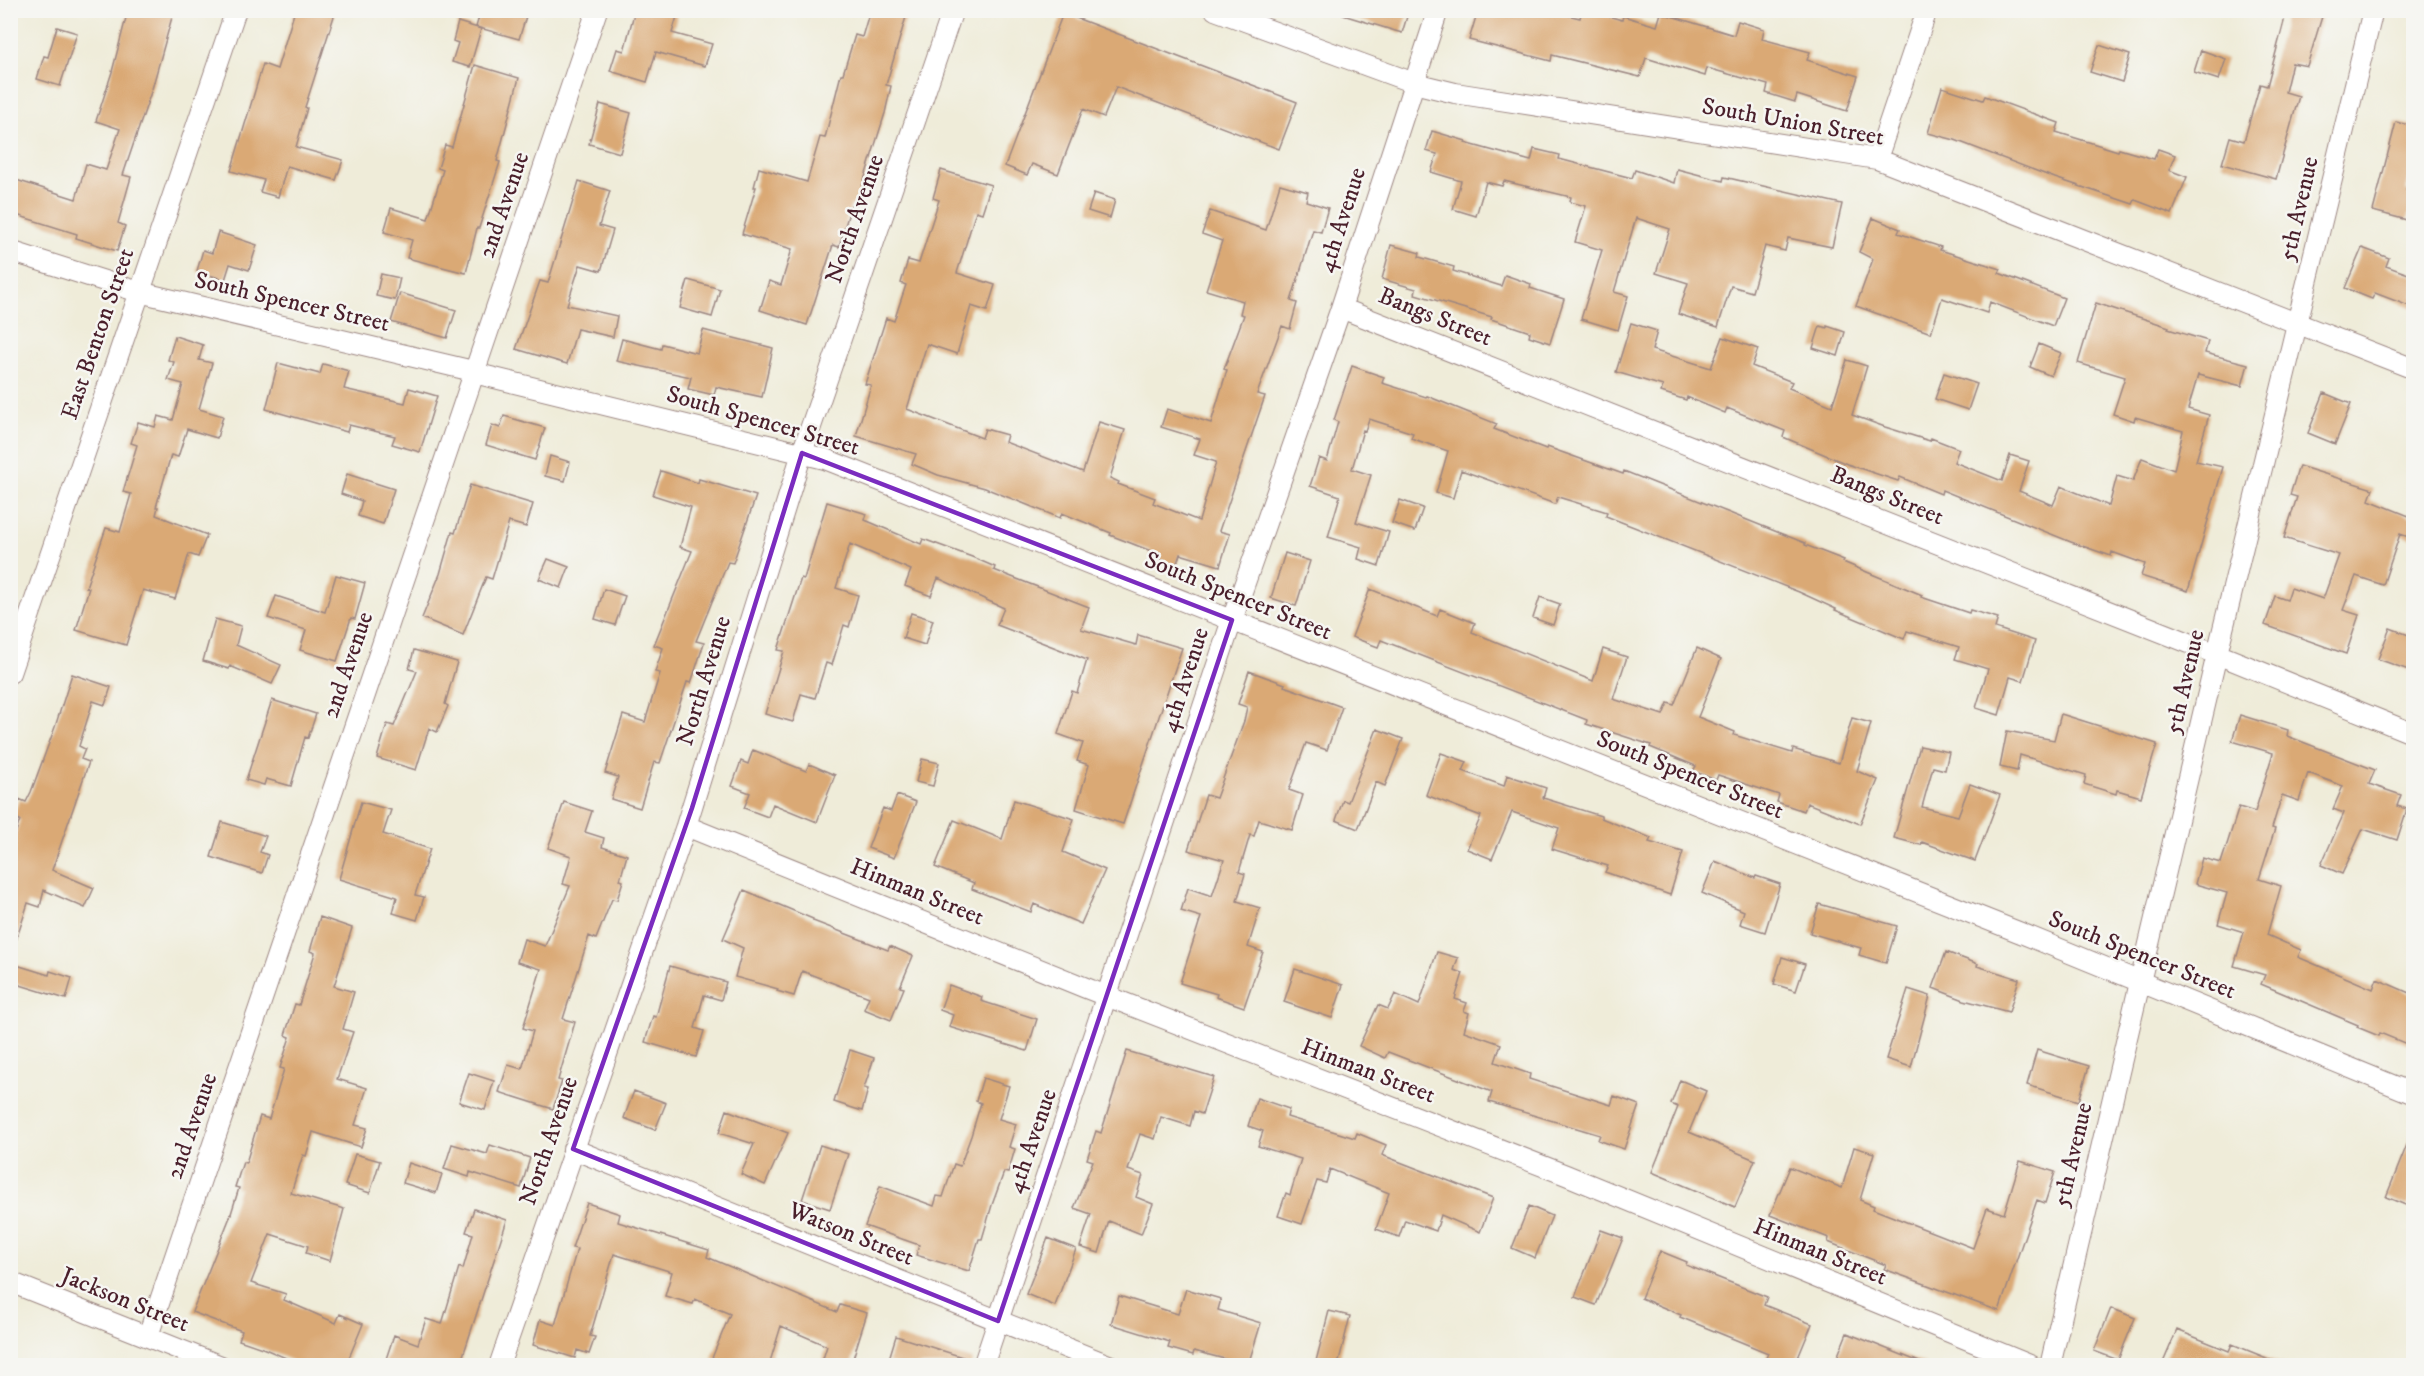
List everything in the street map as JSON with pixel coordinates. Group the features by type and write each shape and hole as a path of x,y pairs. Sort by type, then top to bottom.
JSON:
{"street":[{"name":"East Benton Street","path":"10,673 236,10"},
{"name":"2nd Avenue","path":"148,1336 597,10"},
{"name":"North Avenue","path":"499,1365 686,826 802,453 953,10"},
{"name":"South Union Street","path":"1215,10 1414,83 1455,93 1877,159 2414,369"},
{"name":"4th Avenue","path":"982,1365 1232,620 1341,308 1438,10"},
{"path":"1877,159 1927,10"},
{"name":"5th Avenue","path":"2050,1365 2217,654 2373,10"},
{"name":"South Spencer Street","path":"10,251 139,292 452,366 825,459 2140,981 2414,1094"},
{"name":"Bangs Street","path":"1341,308 2414,734"},
{"name":"Hinman Street","path":"686,826 1107,996 1566,1175 2032,1365"},
{"name":"Watson Street","path":"573,1149 1111,1365"},
{"name":"Jackson Street","path":"10,1282 221,1365"}],"highlighted area":[{"path":"802,453 1232,620 998,1321 573,1149 692,808"}],"building":[{"path":"128,10 174,10 152,89 123,175 131,177 118,223 125,226 117,251 76,238 77,234 10,213 10,178 76,199 86,164 106,170 120,129 96,121 112,72"},
{"path":"295,10 336,10 305,107 307,108 296,147 343,160 336,180 287,166 278,197 260,192 264,180 231,171 263,64 277,69"},
{"path":"481,10 528,10 519,39 476,27"},
{"path":"635,10 679,10 672,33 712,44 705,66 656,52 647,82 610,71 617,49 624,51"},
{"path":"870,10 908,10 886,85 891,86 885,113 856,206 851,205 839,247 833,245 807,325 760,310 769,281 781,285 792,249 742,234 756,187 754,187 759,168 807,182 820,137 825,138 841,74 843,74 855,35 862,37"},
{"path":"1344,10 1409,10 1402,33 1343,15"},
{"path":"1478,10 1546,10 1580,18 1582,10 1587,10 1622,20 1623,16 1657,26 1661,13 1734,35 1738,21 1764,29 1762,39 1810,52 1807,60 1858,76 1847,111 1797,95 1795,102 1766,93 1768,85 1707,68 1705,76 1646,58 1640,77 1552,55 1551,61 1469,40"},
{"path":"2287,10 2324,10 2307,66 2292,63 2285,92 2299,96 2276,179 2222,164 2230,137 2244,141 2260,84 2267,86"},
{"path":"1063,13 1297,102 1279,149 1116,87 1104,117 1083,109 1058,174 1032,164 1027,175 1005,166"},
{"path":"458,22 481,29 470,67 452,62 458,43 453,41"},
{"path":"57,27 77,33 60,86 37,79 44,56 48,57"},
{"path":"2099,45 2130,55 2122,82 2090,72"},
{"path":"2201,50 2226,59 2219,80 2194,72"},
{"path":"475,65 519,78 497,161 500,162 479,228 477,228 466,273 407,258 412,240 384,232 391,208 428,219 443,170 438,168 445,145 452,147"},
{"path":"1942,87 1983,100 1985,96 2059,123 2056,132 2118,151 2119,149 2154,159 2158,149 2175,155 2169,170 2187,177 2172,214 2135,200 2133,204 2055,178 1955,140 1928,133"},
{"path":"600,104 631,113 620,153 589,144"},
{"path":"2396,122 2414,126 2414,163 2406,190 2414,192 2414,195 2407,220 2373,211"},
{"path":"1432,131 1466,141 1465,143 1531,161 1534,149 1560,155 1559,159 1632,178 1635,170 1674,183 1677,169 1723,181 1724,177 1842,204 1832,247 1788,238 1785,251 1765,246 1752,292 1731,286 1718,327 1678,314 1688,283 1656,273 1670,229 1636,218 1614,292 1628,296 1618,330 1581,319 1602,250 1575,242 1586,206 1570,202 1571,197 1504,181 1502,186 1486,182 1476,216 1453,209 1461,181 1431,172 1437,154 1426,151"},
{"path":"941,170 991,185 982,213 976,211 957,273 995,285 987,311 971,306 957,354 927,344 907,409 982,438 985,429 1007,435 1005,442 1083,472 1099,422 1125,430 1110,478 1119,482 1118,484 1155,498 1153,503 1199,521 1216,462 1194,455 1200,439 1161,427 1167,409 1211,423 1227,370 1224,369 1244,315 1240,314 1243,301 1206,290 1222,241 1202,234 1210,211 1266,230 1280,184 1308,192 1306,201 1328,208 1321,232 1313,230 1291,301 1297,303 1290,329 1282,326 1257,394 1265,396 1219,531 1230,534 1220,566 1180,554 1176,566 1149,555 1151,551 1062,513 1060,518 985,488 938,475 912,464 916,454 856,436 871,385 865,384 886,318 894,321 906,285 901,283 908,260 919,263 939,200 933,198"},
{"path":"579,181 610,191 599,226 613,230 601,271 580,265 567,305 617,316 613,337 577,329 567,364 516,349 540,281 548,283"},
{"path":"1094,193 1115,200 1110,218 1088,211"},
{"path":"1873,218 1900,229 1898,233 1941,247 1940,250 2001,269 1999,273 2064,298 2053,326 1990,302 1987,313 1942,298 1931,333 1856,306 1873,259 1859,252"},
{"path":"218,232 257,245 249,270 230,264 225,280 197,271 203,250 212,253"},
{"path":"1391,245 1420,253 1419,257 1454,267 1453,271 1501,286 1505,275 1531,284 1530,288 1564,299 1550,343 1529,336 1530,332 1491,319 1492,317 1415,294 1416,289 1382,279"},
{"path":"2362,248 2389,258 2386,266 2414,276 2414,308 2375,293 2372,299 2345,288"},
{"path":"381,274 400,278 395,300 376,296"},
{"path":"688,280 720,289 712,317 680,308"},
{"path":"400,293 456,310 447,338 391,322"},
{"path":"2096,303 2208,341 2205,353 2248,364 2242,386 2198,375 2188,409 2209,415 2196,461 2223,467 2188,591 2141,576 2145,564 2112,552 2111,556 2071,542 1942,490 1941,494 1900,477 1898,481 1847,464 1783,437 1785,431 1727,408 1725,413 1687,397 1686,400 1661,392 1663,386 1616,372 1631,323 1657,331 1652,350 1711,368 1723,337 1758,349 1752,366 1792,382 1789,388 1832,406 1847,360 1867,366 1852,415 1930,441 1931,438 1959,449 1954,462 2002,481 2010,455 2029,461 2019,491 2053,505 2061,486 2109,506 2117,476 2133,481 2142,458 2174,470 2183,431 2135,417 2134,421 2113,414 2125,377 2078,363"},
{"path":"1820,326 1845,332 1838,356 1813,348"},
{"path":"703,330 773,348 762,397 716,387 714,395 688,389 691,377 616,361 622,339 661,349 662,344 697,353"},
{"path":"175,336 203,345 199,360 212,363 199,409 223,416 217,438 187,429 178,457 171,455 156,507 158,507 156,515 207,535 198,557 189,554 175,599 143,590 126,645 76,630 89,588 86,587 106,528 120,532 131,494 123,492 137,445 131,443 138,422 155,427 158,416 173,420 183,384 168,380 174,362 168,360"},
{"path":"2039,344 2061,353 2051,376 2030,367"},
{"path":"278,363 320,374 323,364 349,371 344,389 405,403 409,388 437,396 420,452 392,444 395,436 349,425 347,432 266,409"},
{"path":"1352,366 1384,377 1382,383 1427,396 1497,424 1494,429 1623,474 1624,471 1805,543 1805,545 1844,560 1843,562 1922,595 1921,597 1969,613 1970,610 1998,618 1995,628 2035,641 2023,681 2010,677 1999,715 1976,708 1988,669 1955,659 1959,647 1907,631 1904,639 1799,592 1606,516 1607,512 1558,497 1555,504 1461,470 1453,498 1436,493 1448,451 1411,438 1413,433 1369,419 1365,431 1363,430 1352,469 1371,475 1356,522 1389,532 1379,566 1358,559 1361,547 1328,537 1340,496 1310,486 1319,458 1327,461 1338,422 1334,420"},
{"path":"1944,373 1977,384 1968,410 1935,399"},
{"path":"2324,393 2351,404 2335,444 2308,433"},
{"path":"504,416 545,428 535,460 486,445 492,425 500,428"},
{"path":"550,456 570,462 565,481 545,476"},
{"path":"2299,466 2373,489 2369,500 2414,518 2414,539 2400,534 2383,585 2356,576 2343,610 2359,615 2346,654 2265,625 2275,596 2287,600 2291,588 2323,599 2339,555 2284,538 2297,497 2290,495"},
{"path":"661,471 698,483 699,479 756,496 733,563 728,562 696,641 704,643 691,683 687,682 660,763 654,762 640,808 611,799 618,777 605,773 623,715 645,722 660,673 655,672 663,648 654,645 692,551 680,547 691,507 653,495"},
{"path":"347,474 394,489 383,524 358,516 362,501 341,494"},
{"path":"470,485 533,504 526,527 509,522 492,579 486,577 463,635 422,618 440,574 452,532 455,533"},
{"path":"1400,500 1423,508 1415,531 1392,523"},
{"path":"827,502 867,514 865,520 921,544 923,539 972,557 995,567 994,570 1089,607 1081,629 1136,645 1138,635 1182,648 1123,824 1076,809 1089,765 1077,761 1083,743 1058,734 1072,691 1077,693 1087,660 997,625 1004,608 938,578 931,596 905,586 911,570 850,544 836,588 858,595 849,627 844,625 832,665 826,663 815,698 801,694 793,722 765,714 784,651 778,650 801,578 804,579"},
{"path":"1285,553 1310,561 1296,606 1271,598"},
{"path":"548,559 569,567 561,588 539,579"},
{"path":"336,575 365,583 355,619 351,618 337,661 300,650 306,630 268,618 276,596 325,612"},
{"path":"604,589 625,596 615,625 595,619"},
{"path":"1370,589 1437,616 1440,609 1475,623 1472,632 1593,681 1603,649 1627,657 1613,699 1663,715 1668,703 1674,705 1697,648 1721,659 1698,717 1735,732 1734,735 1792,753 1793,749 1839,763 1852,718 1871,723 1857,771 1878,780 1860,824 1807,803 1804,811 1777,802 1779,795 1718,775 1716,780 1693,771 1696,766 1650,747 1651,745 1586,724 1587,720 1381,640 1378,647 1352,637"},
{"path":"1540,597 1560,604 1553,625 1533,618"},
{"path":"911,613 933,620 925,645 903,638"},
{"path":"215,619 241,626 236,645 281,665 272,684 230,666 229,669 203,661"},
{"path":"2390,628 2414,637 2414,672 2378,659"},
{"path":"414,650 457,662 445,704 448,706 437,732 429,728 416,770 377,758 387,724 394,726 417,671 409,669"},
{"path":"1249,671 1342,707 1327,750 1306,743 1289,790 1303,795 1292,830 1259,820 1254,836 1250,835 1239,872 1245,874 1237,901 1260,908 1248,947 1263,952 1244,1007 1216,997 1217,994 1180,983 1201,917 1181,911 1188,888 1212,896 1224,860 1188,850 1206,795 1216,798 1244,721 1247,707 1238,704"},
{"path":"72,674 111,687 105,705 93,701 79,746 85,749 81,759 89,762 52,870 94,888 85,908 44,890 40,907 28,903 14,947 10,947 10,849 20,820 13,817 19,799 26,802 31,792"},
{"path":"272,700 316,714 308,738 305,737 291,786 266,779 264,785 246,780"},
{"path":"2061,714 2157,744 2141,797 2117,790 2116,794 2084,784 2086,775 2020,755 2017,771 2000,767 2007,731 2054,740"},
{"path":"2240,715 2288,730 2287,736 2375,770 2369,784 2401,795 2397,806 2407,809 2397,840 2363,829 2342,874 2321,865 2344,813 2333,809 2343,786 2308,773 2299,801 2282,795 2272,828 2275,829 2259,879 2281,886 2267,935 2301,950 2298,957 2373,989 2377,979 2414,995 2414,1047 2380,1033 2379,1036 2357,1027 2358,1025 2261,984 2265,975 2234,966 2244,932 2218,924 2227,893 2195,884 2202,858 2221,863 2239,807 2255,812 2273,753 2232,741"},
{"path":"1377,729 1403,739 1385,786 1376,782 1358,829 1336,820 1343,800 1348,802"},
{"path":"1920,746 1949,752 1945,770 1933,767 1922,807 1958,816 1970,784 2000,795 1975,861 1922,842 1921,845 1894,838"},
{"path":"753,750 806,771 809,764 835,775 817,822 773,804 768,817 744,808 750,793 732,786 741,761 748,764"},
{"path":"1441,753 1467,762 1463,771 1504,786 1507,775 1546,788 1543,798 1601,816 1601,818 1651,838 1649,842 1683,852 1670,895 1605,872 1608,866 1552,849 1559,828 1512,812 1492,859 1467,849 1481,816 1426,795"},
{"path":"922,759 939,763 933,786 916,782"},
{"path":"897,795 916,802 894,858 868,848 883,808 891,811"},
{"path":"1014,800 1074,819 1063,852 1105,870 1081,924 1034,904 1031,912 1005,902 972,889 974,883 935,867 954,820 1002,839"},
{"path":"361,802 391,810 383,834 430,849 415,895 424,897 417,920 393,913 397,897 339,879"},
{"path":"564,802 592,811 585,832 604,838 602,847 627,855 617,900 612,899 596,939 589,936 563,1019 575,1022 558,1080 562,1081 553,1109 499,1092 508,1065 522,1069 533,1031 523,1028 541,969 517,962 524,939 545,946 570,886 563,884 571,856 548,848"},
{"path":"222,822 266,836 260,852 268,855 262,873 211,857"},
{"path":"1715,861 1755,878 1756,876 1780,884 1765,932 1740,924 1744,911 1702,893"},
{"path":"744,890 813,919 813,921 888,950 890,946 913,956 900,987 904,988 891,1020 864,1009 869,997 802,971 794,996 735,977 743,948 723,939"},
{"path":"1819,904 1897,926 1886,963 1859,955 1861,948 1810,933"},
{"path":"320,917 352,928 334,986 354,992 343,1029 353,1032 337,1079 367,1088 355,1125 367,1128 361,1147 313,1132 291,1193 344,1209 330,1261 306,1253 308,1246 270,1234 251,1283 286,1294 284,1300 336,1323 340,1314 363,1324 346,1365 302,1365 239,1340 242,1331 192,1312 230,1217 239,1188 235,1187 243,1162 246,1163 260,1116 269,1119 284,1069 280,1068 290,1037 285,1035 295,1004 299,1005 315,953 310,951"},
{"path":"1437,952 1458,958 1454,970 1463,973 1455,999 1467,1003 1464,1011 1469,1013 1464,1031 1501,1044 1495,1062 1530,1074 1529,1079 1611,1105 1614,1096 1639,1105 1624,1149 1598,1140 1600,1135 1489,1102 1492,1092 1388,1052 1385,1058 1359,1046 1378,1005 1388,1009 1395,994 1419,1005"},
{"path":"1946,952 1978,964 1977,966 2019,979 2009,1012 1964,1000 1933,988"},
{"path":"1782,957 1805,964 1796,991 1774,984"},
{"path":"10,963 49,975 50,971 72,978 66,999 10,982"},
{"path":"670,966 726,982 721,1000 704,995 695,1028 704,1031 696,1057 645,1042 653,1016 656,1017"},
{"path":"1295,969 1343,985 1332,1018 1284,1002"},
{"path":"949,985 982,997 981,1001 1037,1019 1027,1051 949,1027 953,1015 940,1010"},
{"path":"1908,989 1930,996 1911,1067 1886,1059"},
{"path":"850,1050 874,1058 864,1088 868,1089 862,1111 834,1102"},
{"path":"2037,1050 2089,1066 2079,1101 2027,1085"},
{"path":"1127,1051 1214,1077 1202,1114 1194,1111 1190,1126 1161,1117 1155,1139 1140,1134 1128,1170 1143,1175 1136,1197 1153,1204 1141,1234 1109,1221 1099,1253 1080,1247 1091,1214 1074,1208 1093,1161 1087,1159 1096,1131 1101,1133"},
{"path":"469,1073 494,1081 485,1110 459,1102"},
{"path":"983,1078 1009,1086 999,1119 1016,1124 1009,1147 1015,1149 1008,1173 1004,1172 969,1271 916,1255 919,1245 865,1226 880,1186 934,1206 937,1196 943,1197 954,1164 960,1166 971,1136 981,1103 976,1101"},
{"path":"1680,1080 1706,1091 1689,1132 1755,1160 1735,1207 1652,1172 1678,1107 1671,1104"},
{"path":"634,1091 666,1103 655,1130 624,1118"},
{"path":"1257,1098 1289,1109 1287,1117 1355,1138 1357,1133 1386,1145 1382,1155 1493,1198 1480,1232 1441,1215 1436,1231 1405,1220 1399,1237 1376,1229 1389,1193 1330,1169 1326,1183 1317,1181 1302,1224 1278,1216 1286,1193 1290,1195 1301,1159 1258,1146 1263,1131 1248,1126"},
{"path":"727,1110 788,1133 765,1185 741,1174 754,1144 719,1133"},
{"path":"2413,1130 2414,1191 2408,1206 2386,1197"},
{"path":"452,1144 487,1154 490,1145 530,1158 521,1188 470,1172 469,1177 444,1169"},
{"path":"820,1145 848,1154 830,1209 802,1200"},
{"path":"1854,1147 1874,1153 1860,1200 1874,1206 1873,1209 1973,1248 1987,1208 2004,1214 2020,1161 2055,1172 2045,1203 2037,1200 1999,1311 1884,1269 1886,1265 1828,1242 1829,1238 1770,1215 1790,1167 1842,1188"},
{"path":"355,1154 380,1161 370,1193 345,1185"},
{"path":"409,1163 442,1174 436,1193 403,1183"},
{"path":"587,1203 620,1214 618,1222 709,1250 707,1257 837,1312 840,1305 867,1313 851,1365 821,1365 827,1346 781,1326 769,1365 728,1365 712,1358 730,1314 695,1299 693,1304 665,1296 672,1272 614,1254 590,1336 595,1337 589,1354 577,1350 575,1358 533,1345 540,1320 555,1325 577,1249 572,1248"},
{"path":"1529,1206 1552,1216 1535,1258 1512,1248"},
{"path":"474,1209 507,1220 460,1365 384,1365 394,1335 418,1344 426,1319 442,1324 459,1267 463,1269 473,1234 466,1232"},
{"path":"1601,1230 1623,1238 1596,1305 1575,1297"},
{"path":"1048,1238 1076,1249 1055,1306 1026,1294"},
{"path":"1660,1251 1687,1262 1686,1265 1767,1297 1764,1305 1812,1324 1795,1365 1777,1365 1765,1361 1768,1353 1680,1317 1681,1315 1641,1298"},
{"path":"1186,1289 1221,1299 1218,1310 1261,1323 1248,1365 1194,1351 1193,1355 1168,1348 1170,1342 1111,1324 1119,1296 1178,1314"},
{"path":"2111,1308 2135,1318 2118,1360 2094,1351"},
{"path":"1329,1311 1350,1316 1338,1365 1315,1365"},
{"path":"2177,1330 2229,1351 2232,1344 2284,1365 2162,1365"},
{"path":"1847,1333 1927,1365 1834,1365"},
{"path":"896,1336 972,1360 971,1365 899,1365 888,1362"}]}
